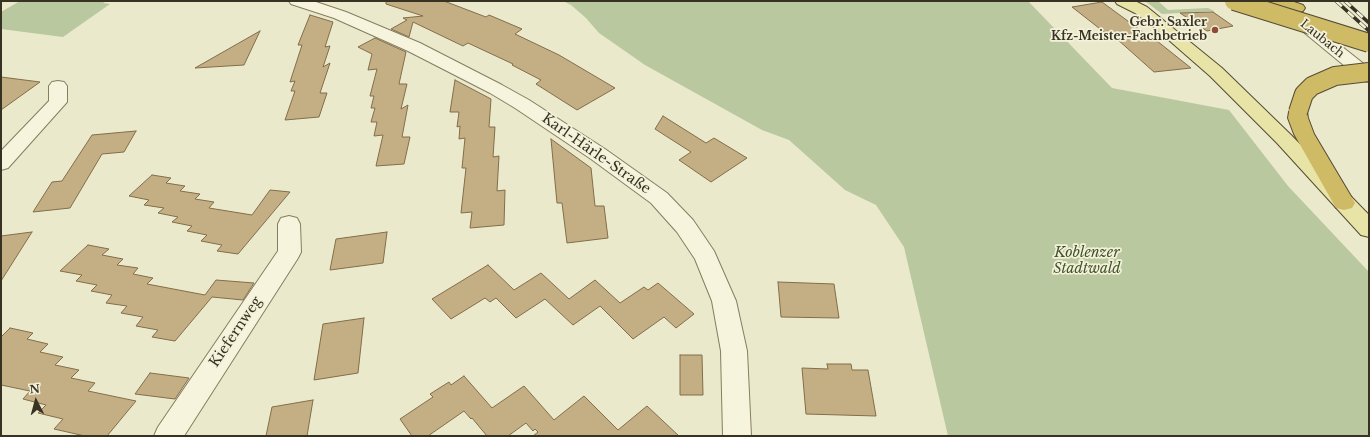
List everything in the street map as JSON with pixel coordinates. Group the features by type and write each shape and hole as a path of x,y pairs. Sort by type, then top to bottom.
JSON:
{"highway":[{"path":"1234,1 1369,43"},
{"path":"1274,1 1369,30"},
{"path":"1282,1 1297,8"},
{"path":"1344,203 1304,134 1298,118 1298,112 1304,94 1317,84 1335,76 1369,72"}],"main road":[{"path":"1123,1 1138,6 1198,56 1244,98 1369,229"}],"street":[{"name":"Karl-Härle-Straße","path":"297,1 340,15 414,47 496,89 522,104 598,154 659,198 685,226 706,257 724,301 734,351 738,436"},
{"name":"Laubach","path":"1274,1 1369,77"},
{"path":"1,163 58,102 58,86"},
{"name":"Kiefernweg","path":"168,436 290,252 289,224"}],"green space":[{"path":"20,1 106,1 103,3 110,4 63,37 1,29 1,12"},
{"name":"Koblenzer Stadtwald","path":"563,1 1028,1 1112,88 1229,110 1288,186 1369,272 1369,436 948,436 904,247 876,205 845,190 789,140 762,130 645,65 599,33 586,18 571,5"},
{"path":"1145,1 1158,1 1168,10 1208,8 1214,11 1162,14"}],"building":[{"path":"386,1 444,1 486,17 489,15 522,29 515,34 559,55 615,88 577,110 536,84 541,80 512,65 513,64 468,43 463,46 413,22 409,37 391,29 407,20 403,18 423,16 386,4"},
{"path":"1102,2 1157,41 1191,68 1154,72 1108,31 1104,32 1072,7"},
{"path":"1213,12 1233,26 1207,31 1180,13"},
{"path":"310,15 333,22 325,47 330,46 323,67 330,63 320,93 327,93 319,117 285,120 295,91 291,91 295,81 290,82 302,45 298,45"},
{"path":"260,31 244,65 195,68"},
{"path":"375,38 406,52 399,84 407,84 401,109 408,105 402,137 410,137 404,164 376,166 383,135 374,136 377,122 371,122 375,108 371,108 374,96 370,96 377,69 368,70 372,54 358,47"},
{"path":"1,77 40,82 1,110"},
{"path":"455,80 491,99 489,127 495,127 493,157 499,156 497,191 505,190 504,225 470,228 472,212 461,213 466,168 462,168 465,138 459,139 460,126 457,127 459,112 450,112"},
{"path":"663,116 706,143 714,138 747,158 711,182 679,160 691,152 655,129"},
{"path":"136,131 124,152 102,154 70,208 33,212 52,182 62,181 92,135"},
{"path":"551,139 591,168 595,206 604,206 608,238 567,243 562,203 557,203"},
{"path":"152,175 171,178 166,183 185,186 180,191 200,194 195,199 214,202 209,208 252,215 270,190 290,192 238,254 217,251 222,245 201,241 207,235 187,231 192,226 172,222 178,217 158,213 164,208 144,205 149,200 129,196"},
{"path":"32,232 1,281 1,236"},
{"path":"387,232 383,263 330,270 336,239"},
{"path":"88,245 109,249 102,255 123,259 117,265 138,268 133,274 153,278 147,284 205,295 216,280 254,283 243,300 212,297 175,341 152,337 158,330 136,326 143,317 121,313 127,306 106,303 112,295 91,291 97,285 76,281 82,275 60,271"},
{"path":"488,265 514,290 541,273 569,299 595,280 620,303 644,287 648,290 658,283 694,314 676,328 664,317 633,339 600,306 573,325 545,299 516,318 496,298 490,302 485,298 451,319 432,299"},
{"path":"778,282 834,284 839,318 781,317"},
{"path":"364,318 358,373 314,380 323,324"},
{"path":"10,328 33,333 27,339 48,344 40,352 63,357 55,365 79,370 71,378 95,383 88,391 136,401 107,436 85,436 54,429 63,419 38,413 46,405 23,399 30,391 1,385 1,337"},
{"path":"680,355 702,355 703,395 680,395"},
{"path":"827,364 851,364 852,370 868,370 876,416 806,414 802,368 828,369"},
{"path":"150,373 189,378 175,399 135,394"},
{"path":"464,376 492,408 524,386 554,420 584,396 618,430 647,406 679,436 533,436 538,432 535,429 533,431 526,423 508,436 487,436 464,411 428,436 412,436 400,419 433,397 430,394 449,382 451,385"},
{"path":"313,400 307,436 266,436 272,407"}],"railway":[{"path":"1336,1 1369,31"},
{"path":"1345,1 1369,23"}],"place":[{"name":"Gebr. Saxler Kfz-Meister-Fachbetrieb","path":"1215,30"}]}
